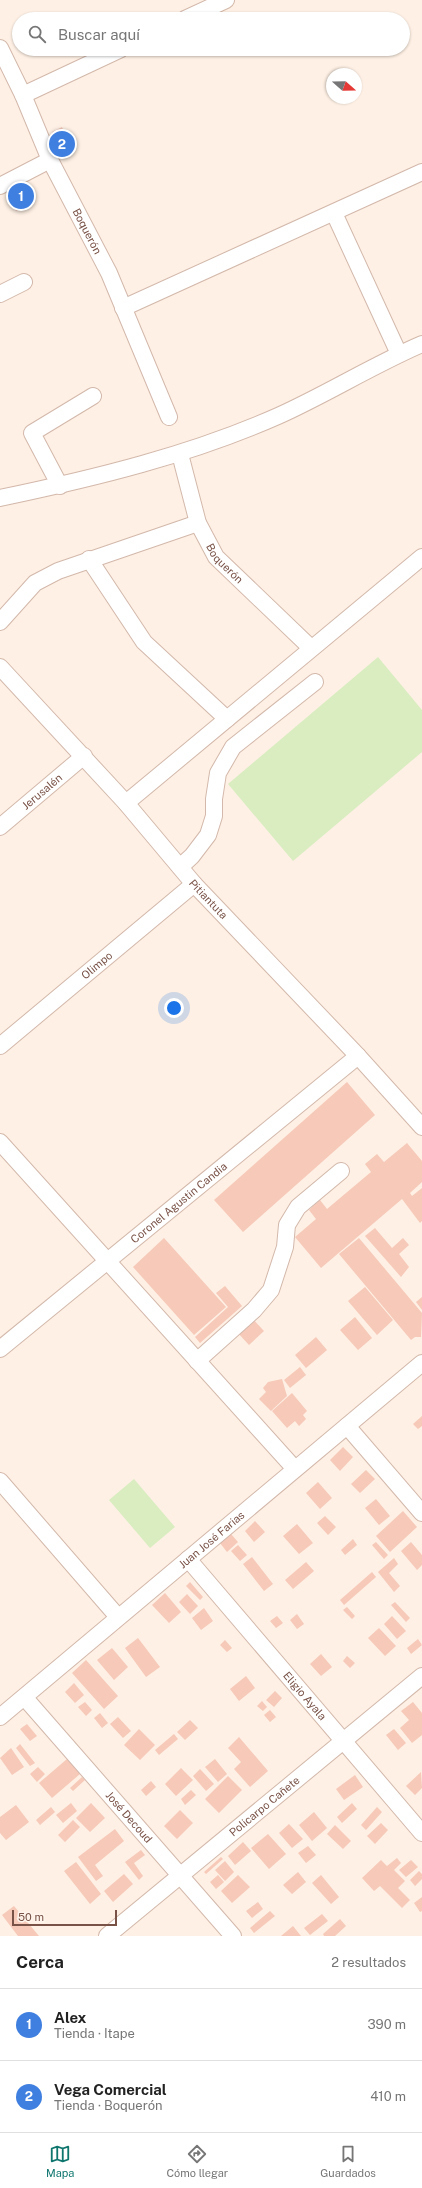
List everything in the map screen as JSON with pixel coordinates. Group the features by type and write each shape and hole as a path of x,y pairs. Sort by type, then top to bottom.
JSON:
{"street":[{"path":"200,12 226,0"},
{"name":"Boquerón","path":"0,48 23,94 50,160 109,273 169,417"},
{"path":"23,94 106,56"},
{"path":"0,186 50,160"},
{"path":"123,308 422,172"},
{"path":"334,213 400,354"},
{"path":"0,294 24,282"},
{"path":"0,498 60,486 180,454 279,416 422,344"},
{"path":"60,486 32,433 93,396"},
{"name":"Boquerón","path":"180,454 198,523 216,557 311,648"},
{"path":"0,622 35,583 58,571 89,559 198,523"},
{"path":"126,803 422,557"},
{"path":"89,559 144,642 227,719"},
{"name":"Pitiantuta","path":"0,667 84,756 126,803 194,884 358,1056 422,1127"},
{"path":"180,868 192,856 208,834 214,816 214,799 218,773 233,747 315,682"},
{"name":"Jerusalén","path":"0,827 84,756"},
{"name":"Olimpo","path":"0,1046 194,884"},
{"name":"Coronel Agustin Candia","path":"0,1349 358,1056"},
{"path":"0,1142 295,1470"},
{"path":"197,1361 254,1310 271,1290 285,1247 287,1225 298,1207 341,1171"},
{"name":"Juan José Farias","path":"0,1717 25,1698 118,1617 422,1362"},
{"path":"347,1426 422,1513"},
{"path":"0,1481 118,1617"},
{"name":"Eligio Ayala","path":"188,1559 422,1833"},
{"name":"Policarpo Cañete","path":"107,1936 422,1676"},
{"name":"José Decoud","path":"25,1698 233,1936"}],"green space":[{"path":"378,657 422,710 422,752 293,861 228,784"},
{"path":"134,1479 175,1527 150,1548 109,1500"}],"building":[{"path":"62,127 70,146 60,150 52,132"},
{"path":"25,190 32,203 16,211 10,199"},
{"path":"347,1082 375,1115 243,1232 214,1200"},
{"path":"407,1143 422,1161 422,1182 410,1193 412,1196 422,1188 422,1221 420,1223 402,1199 321,1268 295,1237 316,1219 309,1210 320,1200 327,1209 371,1172 365,1164 377,1154 384,1162"},
{"path":"375,1228 392,1248 403,1238 409,1245 399,1254 409,1267 401,1277 365,1236"},
{"path":"164,1238 226,1307 194,1335 133,1267"},
{"path":"359,1238 422,1313 421,1337 415,1337 411,1340 339,1254"},
{"path":"225,1286 242,1306 200,1343 195,1337 228,1307 216,1293"},
{"path":"365,1287 393,1320 377,1335 348,1301"},
{"path":"422,1297 422,1310 416,1302"},
{"path":"355,1317 372,1338 358,1350 340,1330"},
{"path":"252,1318 264,1331 249,1345 237,1332"},
{"path":"316,1337 327,1350 306,1368 295,1355"},
{"path":"300,1367 306,1375 290,1388 284,1380"},
{"path":"282,1379 287,1396 271,1411 259,1399 266,1392 263,1388 268,1382"},
{"path":"292,1393 307,1411 303,1415 306,1419 299,1426 295,1421 287,1428 272,1411"},
{"path":"422,1416 422,1426 418,1429 413,1424"},
{"path":"343,1447 353,1457 340,1471 330,1460"},
{"path":"366,1470 375,1479 360,1493 351,1484"},
{"path":"318,1482 332,1498 320,1509 306,1493"},
{"path":"376,1499 390,1516 379,1525 365,1508"},
{"path":"403,1511 417,1527 390,1552 376,1536"},
{"path":"325,1516 336,1527 328,1535 317,1523"},
{"path":"255,1521 265,1532 254,1542 245,1531"},
{"path":"297,1524 313,1543 299,1554 283,1536"},
{"path":"231,1534 238,1542 227,1552 220,1543"},
{"path":"353,1539 357,1545 345,1555 341,1550"},
{"path":"376,1542 388,1555 384,1559 372,1545"},
{"path":"411,1542 422,1555 422,1565 417,1570 401,1551"},
{"path":"238,1545 247,1555 240,1561 231,1551"},
{"path":"252,1557 273,1584 264,1591 243,1564"},
{"path":"394,1558 398,1564 389,1573 400,1586 394,1592 378,1572"},
{"path":"306,1562 314,1571 293,1589 285,1580"},
{"path":"372,1572 376,1577 344,1605 340,1600"},
{"path":"190,1582 203,1597 200,1600 186,1586"},
{"path":"165,1593 181,1612 169,1623 152,1605"},
{"path":"187,1594 198,1606 190,1614 179,1602"},
{"path":"395,1602 410,1618 406,1622 391,1605"},
{"path":"347,1607 355,1616 352,1619 343,1610"},
{"path":"204,1608 213,1621 201,1630 192,1618"},
{"path":"297,1614 304,1624 297,1629 290,1620"},
{"path":"277,1616 283,1623 276,1628 270,1621"},
{"path":"392,1616 406,1631 397,1639 384,1624"},
{"path":"379,1628 396,1646 385,1656 368,1638"},
{"path":"138,1638 160,1667 146,1677 125,1648"},
{"path":"418,1639 422,1645 411,1654 407,1648"},
{"path":"225,1640 232,1648 227,1652 220,1645"},
{"path":"112,1648 128,1667 114,1680 97,1660"},
{"path":"321,1654 332,1667 321,1676 310,1664"},
{"path":"347,1656 355,1663 350,1668 343,1661"},
{"path":"86,1660 118,1696 104,1709 72,1673"},
{"path":"246,1676 255,1688 239,1701 230,1689"},
{"path":"74,1683 84,1695 75,1703 65,1692"},
{"path":"275,1691 282,1698 274,1707 266,1700"},
{"path":"262,1701 267,1707 263,1711 257,1706"},
{"path":"85,1702 92,1710 86,1716 78,1707"},
{"path":"413,1702 422,1713 422,1735 412,1743 400,1728 409,1720 401,1711"},
{"path":"270,1710 276,1717 270,1722 264,1715"},
{"path":"100,1713 108,1723 102,1728 94,1718"},
{"path":"118,1717 131,1731 123,1738 110,1724"},
{"path":"190,1720 198,1728 185,1740 177,1732"},
{"path":"27,1724 37,1736 30,1741 20,1729"},
{"path":"139,1729 155,1745 140,1760 124,1745"},
{"path":"394,1729 406,1743 398,1750 386,1735"},
{"path":"174,1734 178,1739 159,1755 155,1750"},
{"path":"239,1737 268,1771 250,1787 234,1769 241,1762 228,1748"},
{"path":"20,1744 35,1763 30,1766 16,1748"},
{"path":"11,1748 24,1767 12,1775 0,1758"},
{"path":"67,1759 80,1774 52,1798 39,1783"},
{"path":"215,1759 227,1774 218,1782 205,1767"},
{"path":"38,1767 45,1774 37,1782 30,1774"},
{"path":"181,1768 193,1780 176,1796 165,1784"},
{"path":"200,1769 214,1784 206,1791 193,1776"},
{"path":"421,1772 422,1788 415,1795 406,1786"},
{"path":"355,1775 363,1787 344,1800 336,1789"},
{"path":"228,1776 242,1790 219,1813 205,1799"},
{"path":"82,1777 85,1780 73,1791 70,1788"},
{"path":"151,1781 156,1787 146,1796 141,1790"},
{"path":"191,1790 196,1795 185,1805 181,1799"},
{"path":"71,1803 77,1811 63,1823 56,1815"},
{"path":"91,1803 105,1818 90,1832 76,1818"},
{"path":"352,1803 357,1809 342,1823 337,1817"},
{"path":"16,1805 29,1822 6,1840 0,1833 0,1817"},
{"path":"51,1807 55,1812 40,1825 36,1820"},
{"path":"377,1807 382,1812 366,1830 361,1825"},
{"path":"180,1810 193,1823 177,1839 164,1826"},
{"path":"314,1812 327,1828 312,1841 299,1825"},
{"path":"73,1820 80,1827 65,1842 58,1835"},
{"path":"381,1823 388,1830 375,1844 367,1836"},
{"path":"289,1824 303,1839 292,1848 279,1833"},
{"path":"335,1825 351,1841 343,1849 327,1834"},
{"path":"115,1829 124,1841 95,1865 103,1876 96,1881 78,1857"},
{"path":"268,1834 286,1854 269,1869 251,1848"},
{"path":"243,1842 251,1851 235,1865 228,1856"},
{"path":"308,1846 316,1855 306,1863 298,1853"},
{"path":"141,1850 145,1855 134,1863 143,1876 139,1880 125,1862"},
{"path":"221,1857 223,1859 206,1874 204,1872"},
{"path":"397,1858 401,1863 394,1870 405,1881 398,1888 410,1900 402,1908 380,1886 374,1891 362,1878 381,1860 387,1866"},
{"path":"411,1860 418,1867 406,1877 399,1870"},
{"path":"225,1861 234,1872 225,1881 215,1870"},
{"path":"76,1862 101,1894 90,1904 64,1871"},
{"path":"419,1871 422,1874 422,1879 415,1886 410,1880"},
{"path":"298,1872 306,1882 292,1894 283,1885"},
{"path":"124,1874 133,1884 113,1902 104,1891"},
{"path":"218,1875 224,1882 216,1889 210,1882"},
{"path":"238,1875 250,1887 232,1903 221,1891"},
{"path":"321,1875 339,1897 331,1904 312,1883"},
{"path":"422,1897 422,1911 420,1912 414,1903"},
{"path":"258,1902 263,1909 252,1918 246,1911"},
{"path":"14,1906 39,1936 18,1936 2,1915"},
{"path":"270,1911 275,1916 254,1933 250,1928"},
{"path":"322,1914 328,1921 310,1935 304,1928"},
{"path":"340,1919 346,1926 335,1936 324,1936 323,1934"},
{"path":"293,1926 301,1936 281,1936"}],"place":[{"name":"Vega Comercial","path":"62,144"},
{"name":"Alex","path":"21,196"}]}
